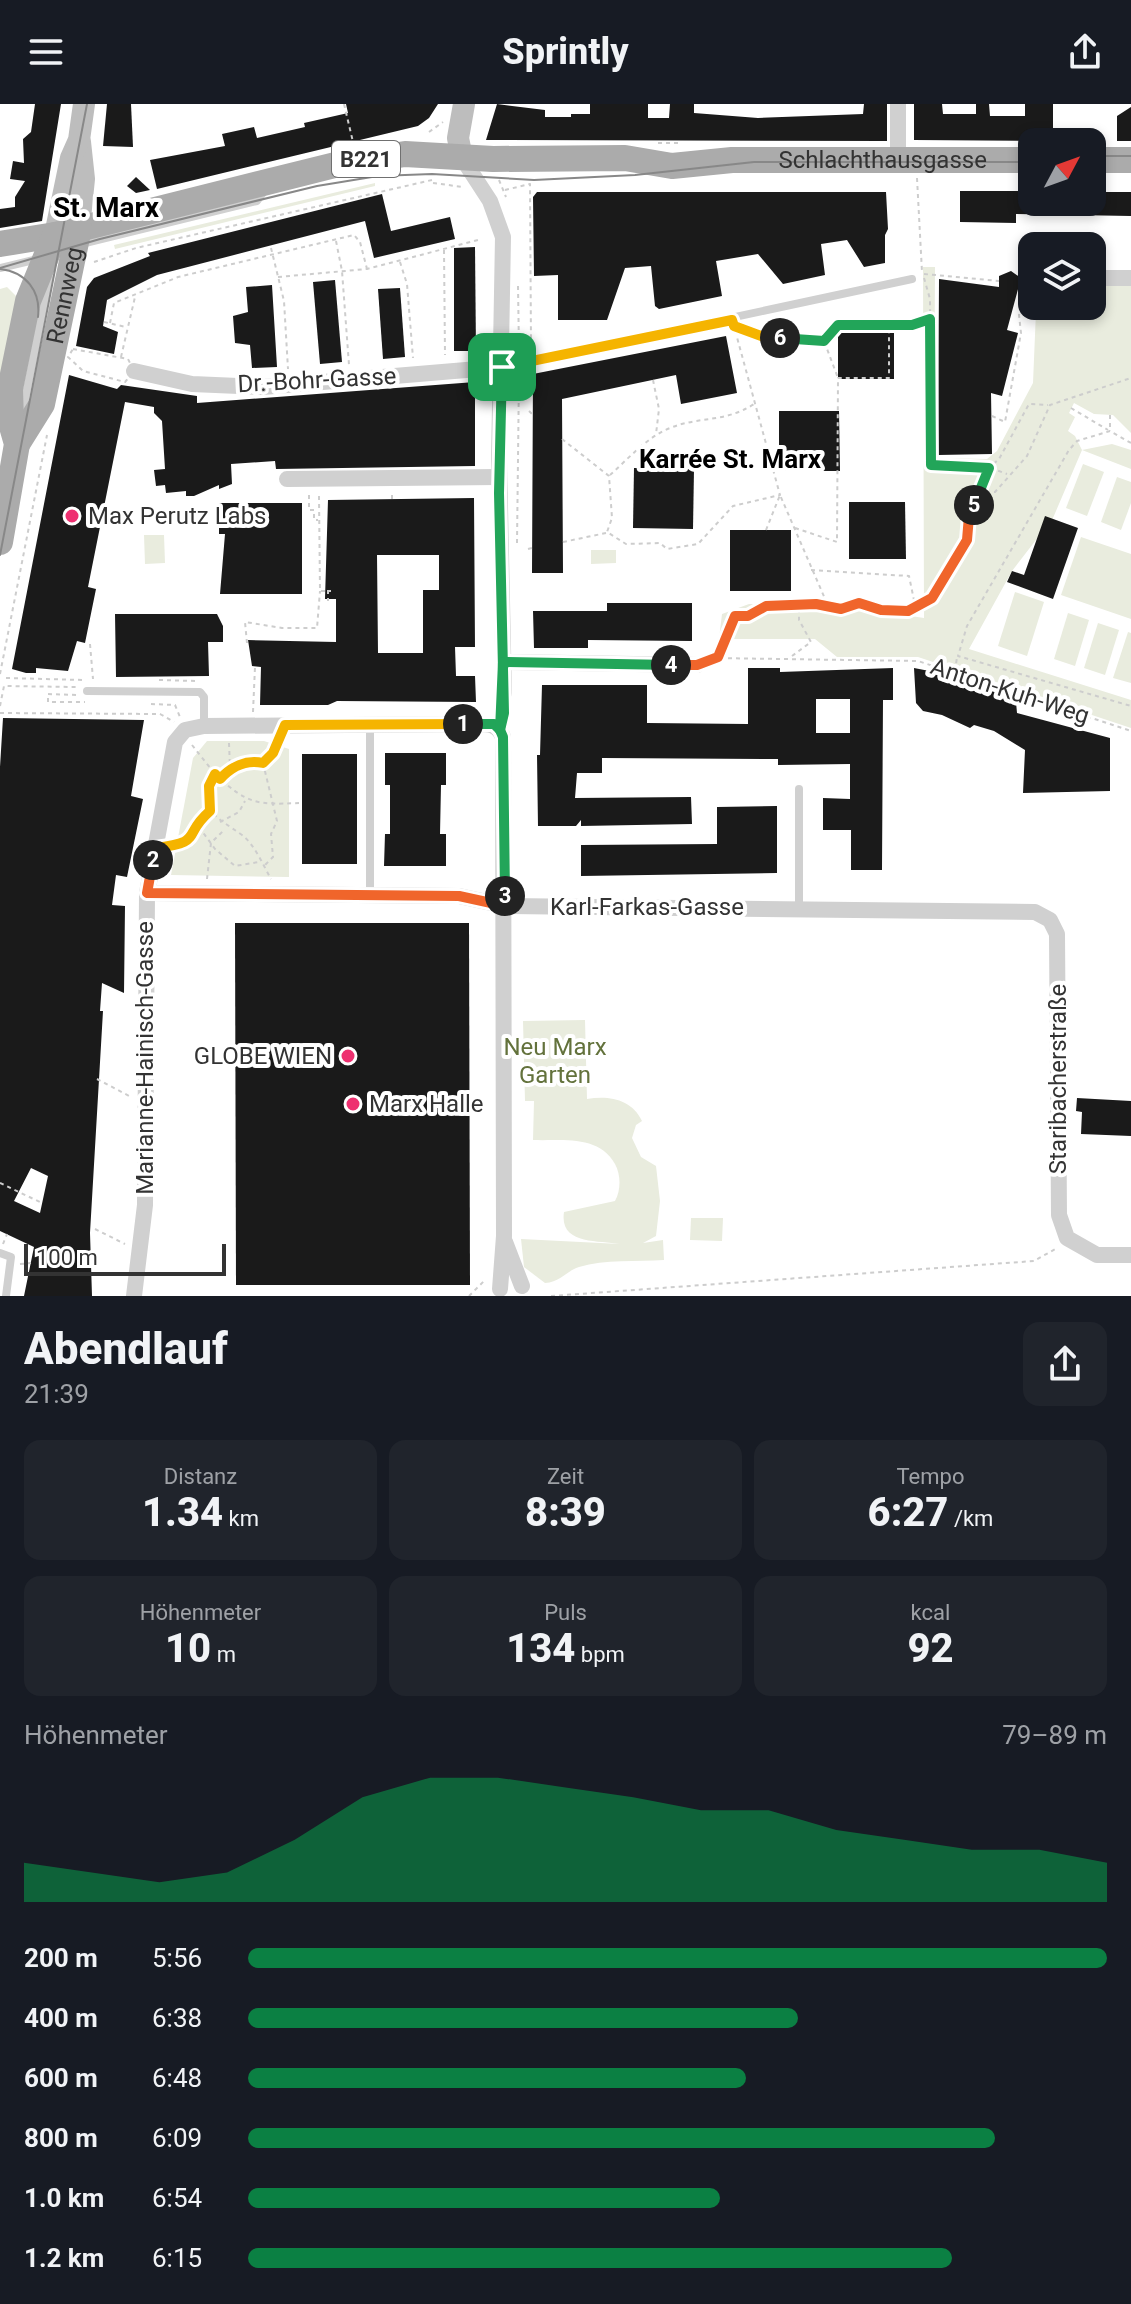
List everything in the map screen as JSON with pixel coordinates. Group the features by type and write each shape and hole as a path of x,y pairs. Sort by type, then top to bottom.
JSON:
{"main road":[{"name":"Rennweg","path":"0,542 17,444 42,404 66,247 71,158 79,140 84,104"},
{"path":"462,158 458,138 464,104"},
{"name":"B221","path":"0,244 66,247 271,179 387,156 462,158"},
{"name":"Schlachthausgasse","path":"462,158 625,158 672,166 732,160 908,168 1018,161"},
{"path":"1106,160 1131,160"},
{"name":"Rennweg","path":"17,444 11,423 10,389 28,301 66,247"}],"street":[{"path":"898,104 908,168"},
{"path":"462,158 490,201 503,237 510,366 499,477 504,693"},
{"path":"1106,278 1131,278"},
{"name":"Dr.-Bohr-Gasse","path":"134,371 192,384 289,385 510,366"},
{"path":"287,479 434,473 499,477"},
{"path":"503,662 697,665"},
{"path":"185,730 242,725 494,724 500,730 503,737 505,906 504,1236 497,1292"},
{"name":"Marianne-Hainisch-Gasse","path":"134,1296 145,1205 147,893 175,742 185,730"},
{"name":"Karl-Farkas-Gasse","path":"147,893 471,897 505,906 1035,912 1050,920"},
{"name":"Staribacherstraße","path":"1050,920 1057,934 1059,1215 1067,1238"},
{"path":"504,1236 527,1291"},
{"path":"1067,1238 1097,1255 1131,1255"},
{"path":"497,1292 509,1285 527,1291"}],"lane":[{"path":"0,268 66,247"},
{"path":"510,366 912,279"},
{"path":"87,691 200,692 204,697 204,726"},
{"path":"370,725 370,895"},
{"path":"799,789 799,908"},
{"path":"0,1253 11,1257 6,1296"}],"path":[{"path":"344,104 354,146"},
{"path":"429,132 441,121 450,124"},
{"path":"908,168 922,274 930,299 931,465 989,468 1008,475"},
{"path":"66,247 136,248 408,185 432,183 432,180"},
{"path":"508,203 503,191 530,184 531,345"},
{"path":"263,221 265,226"},
{"path":"110,323 114,303 178,277 336,240 358,237 367,269"},
{"path":"336,240 342,271 350,380"},
{"path":"278,277 367,269 478,240"},
{"path":"271,248 284,301 289,385"},
{"path":"444,249 445,372"},
{"path":"400,261 407,284 414,375"},
{"path":"922,274 999,281"},
{"path":"517,549 510,366 518,278"},
{"path":"121,358 136,294"},
{"path":"824,341 838,325 912,325 930,319"},
{"path":"992,416 1005,422 1021,333 1020,320"},
{"path":"104,322 128,327"},
{"path":"838,378 889,378 889,325"},
{"path":"824,341 764,337 734,326 780,495 829,608"},
{"path":"794,528 837,542 838,378 824,341"},
{"path":"63,360 66,345"},
{"path":"73,349 121,358 128,359 134,371 125,382 83,371 68,357 73,349"},
{"path":"718,657 735,616 748,616 766,606 816,604 829,608 859,603 881,610 908,611 932,598 967,540 969,516 989,468 999,459 1029,404 1050,405 1131,378"},
{"path":"653,380 659,409 655,435"},
{"path":"609,476 655,435 671,427 735,416 756,403"},
{"path":"980,493 995,492 1027,456 1050,405"},
{"path":"1071,408 1131,443"},
{"path":"1110,415 1110,431"},
{"path":"955,673 967,626 1069,450 1077,441 1110,431"},
{"path":"0,674 47,433"},
{"path":"562,439 609,476 612,518 607,532"},
{"path":"309,479 309,510 314,510 314,520 320,520"},
{"path":"766,530 780,495"},
{"path":"563,542 607,532 626,544 660,543 667,549 698,544 733,506 780,495"},
{"path":"247,643 245,622 282,628 317,628 320,591 319,502"},
{"path":"811,570 909,576 915,607"},
{"path":"320,591 329,590 328,601"},
{"path":"792,657 811,642 799,620 799,607"},
{"path":"90,644 93,680"},
{"path":"958,656 1131,706"},
{"name":"Anton-Kuh-Weg","path":"697,665 718,657 918,661 1131,731"},
{"path":"220,779 230,768 255,667"},
{"path":"6,678 79,680"},
{"path":"0,706 4,686"},
{"path":"0,713 160,714"},
{"path":"263,763 273,753 285,725"},
{"path":"185,730 198,756 245,800 273,805 299,803"},
{"path":"230,768 255,761 263,763"},
{"path":"263,763 277,821 271,834 273,857 264,866"},
{"path":"155,848 186,843 199,827 210,811 209,786 215,774"},
{"path":"219,822 239,812 245,800"},
{"path":"210,811 226,828 241,835 264,866 279,894"},
{"path":"199,827 235,866 261,862"},
{"path":"207,893 211,843 226,828"},
{"path":"97,1079 123,1092"},
{"path":"0,1183 42,1203"},
{"path":"95,1229 120,1241"},
{"path":"551,1296 1034,1261 1060,1247 1067,1238"}],"green space":[{"path":"375,183 375,186 115,249 114,245"},
{"path":"923,267 935,267 934,458 987,459 997,451 1033,383 1036,320 1106,320 1106,283 1131,283 1131,433 1113,415 1094,414 1074,403 1069,413 1075,417 1068,431 1075,436 1082,450 1053,518 1012,571 969,649 1131,700 1131,728 918,657 837,657 815,639 719,639 722,614 749,604 832,604 924,618"},
{"path":"7,287 18,298 0,399 0,289"},
{"path":"1112,444 1131,450 1131,469 1082,450"},
{"path":"1083,464 1104,472 1087,516 1066,508"},
{"path":"1117,477 1131,482 1131,503 1121,530 1101,522"},
{"path":"144,535 164,535 165,563 145,564"},
{"path":"1081,537 1131,554 1131,619 1061,595"},
{"path":"591,550 616,550 616,563 591,564"},
{"path":"1015,592 1044,602 1027,656 998,646"},
{"path":"1068,613 1089,620 1075,666 1054,659"},
{"path":"1098,623 1119,630 1105,675 1084,668"},
{"path":"1128,632 1131,633 1131,683 1113,678"},
{"path":"207,741 264,741 289,749 289,877 171,875 193,758"},
{"name":"Neu Marx Garten","path":"585,1020 587,1099 619,1100 632,1108 642,1121 636,1125 632,1138 641,1157 656,1166 660,1201 656,1236 643,1243 663,1240 664,1260 589,1264 545,1283 524,1267 521,1239 620,1244 574,1236 564,1223 564,1212 615,1201 620,1182 615,1164 600,1148 590,1144 568,1140 533,1140 534,1101 525,1101 523,1021"},
{"path":"691,1218 723,1218 722,1241 690,1240"}],"building":[{"path":"35,104 61,104 42,221 0,228 0,209 15,207 15,197 25,181 10,179 13,161 24,163 23,139 31,132"},
{"path":"107,104 131,104 133,147 103,146"},
{"path":"346,104 438,104 429,118 418,126 157,189 150,160 225,146 222,134 254,127 257,138 305,127 304,123 348,113"},
{"path":"497,104 545,110 545,117 571,117 571,114 590,114 590,104 648,104 648,118 669,118 670,104 694,104 694,113 758,118 863,114 864,104 887,104 887,141 486,140"},
{"path":"914,104 942,104 943,114 976,114 976,104 989,104 990,116 1025,116 1025,104 1053,104 1053,128 1018,128 1018,141 914,140"},
{"path":"1131,107 1131,141 1117,141 1117,116"},
{"path":"136,177 150,190 136,193 127,186"},
{"path":"960,191 1018,191 1016,223 960,222"},
{"path":"537,192 886,192 888,229 885,235 885,263 864,267 847,240 821,244 825,275 783,284 758,254 716,261 722,296 659,309 655,306 651,266 625,268 607,320 558,320 558,275 534,276 533,197"},
{"path":"1106,192 1131,192 1131,216 1106,216"},
{"path":"382,194 391,231 450,217 455,239 374,258 365,221 157,275 107,300 103,326 118,332 114,354 76,346 87,287 94,278 150,256 148,253"},
{"path":"475,247 476,351 454,351 454,248"},
{"path":"1011,271 1018,276 1018,289 1007,330 1018,333 1002,396 991,393 992,454 938,455 939,279 999,287 999,276"},
{"path":"335,280 342,362 320,364 313,282"},
{"path":"272,285 277,367 252,368 250,345 235,343 233,316 248,312 246,287"},
{"path":"400,288 405,357 383,359 378,289"},
{"path":"838,322 894,323 894,379 838,379"},
{"path":"726,336 737,393 681,404 676,375 562,399 563,573 532,573 533,374"},
{"path":"69,375 117,389 121,385 197,396 197,403 475,382 475,466 276,469 275,461 231,464 232,484 219,489 219,485 194,496 186,496 186,491 166,493 165,485 156,486 154,470 165,469 162,421 154,413 154,407 125,402 88,587 96,589 85,643 77,641 68,671 36,668 36,673 26,673 12,669"},
{"path":"779,411 839,411 840,471 779,471"},
{"path":"634,468 694,469 693,529 633,528"},
{"path":"474,498 475,647 455,647 456,676 475,676 476,702 337,701 328,705 260,705 261,667 252,666 248,640 336,642 336,599 325,599 328,500","holes":["377,555 439,555 439,590 423,590 423,653 378,653"]},
{"path":"849,502 905,502 906,559 849,559"},
{"path":"219,503 302,503 302,594 220,594 225,534 219,534"},
{"path":"1045,516 1078,528 1053,599 1007,582 1012,571 1024,575"},
{"path":"730,530 791,530 791,591 730,591"},
{"path":"607,603 692,603 692,641 588,640 588,648 534,648 533,611 607,611"},
{"path":"115,614 217,614 223,626 223,642 208,642 209,676 116,677"},
{"path":"748,668 780,668 780,672 893,668 893,700 883,700 882,870 851,870 851,830 823,830 823,798 850,799 850,764 778,765 778,759 602,758 602,773 577,773 575,798 691,797 692,824 581,826 581,820 576,826 538,826 537,755 540,755 542,685 647,685 647,723 748,724","holes":["816,699 850,699 850,733 816,733"]},
{"path":"914,668 950,675 976,692 983,686 1016,702 1017,713 1110,738 1110,791 1023,793 1025,750 994,731 974,725 970,728 942,715 923,711 916,703"},
{"path":"3,718 144,720 131,796 143,799 127,877 116,875 112,905 125,906 124,993 102,983 90,1233 92,1296 24,1296 34,1247 0,1231 0,767","holes":["31,1168 48,1176 40,1213 14,1201"]},
{"path":"385,753 446,753 446,785 441,785 440,834 446,834 446,866 384,866 385,834 390,834 390,785 385,785"},
{"path":"302,754 357,754 357,864 302,864"},
{"path":"777,806 777,873 581,876 581,845 717,844 717,807"},
{"name":"Marx Halle","path":"235,923 469,923 470,1285 236,1285"},
{"path":"1077,1098 1131,1101 1131,1136 1081,1134 1082,1112 1076,1111"}],"tram line":[{"path":"0,555 87,104"},
{"path":"1106,156 1131,156"},
{"path":"0,268 100,239 317,186 378,176 432,174 534,180 635,175 754,162 1018,162"},
{"path":"0,269 17,274 30,284 37,299 38,317"}],"place":[{"name":"Max Perutz Labs","path":"72,516"},
{"name":"GLOBE WIEN","path":"348,1056"},
{"name":"Marx Halle","path":"353,1104"}],"district":[{"name":"St. Marx","path":"106,207"},
{"name":"Karrée St. Marx","path":"730,459"}],"route":[{"path":"502,367 499,460 504,713 500,730 494,724 285,725 273,753 263,763 255,761 230,768 220,779 215,774 209,786 207,801 210,811 202,818 195,836 182,845 155,848 147,893 459,896 505,906 503,737 500,730 504,713 503,662 697,665 718,657 735,616 748,616 766,606 816,604 841,609 859,603 881,610 908,611 932,598 967,540 969,516 989,468 982,465 931,465 930,319 912,325 838,325 824,341 764,337 734,326 732,320 502,367"}]}
